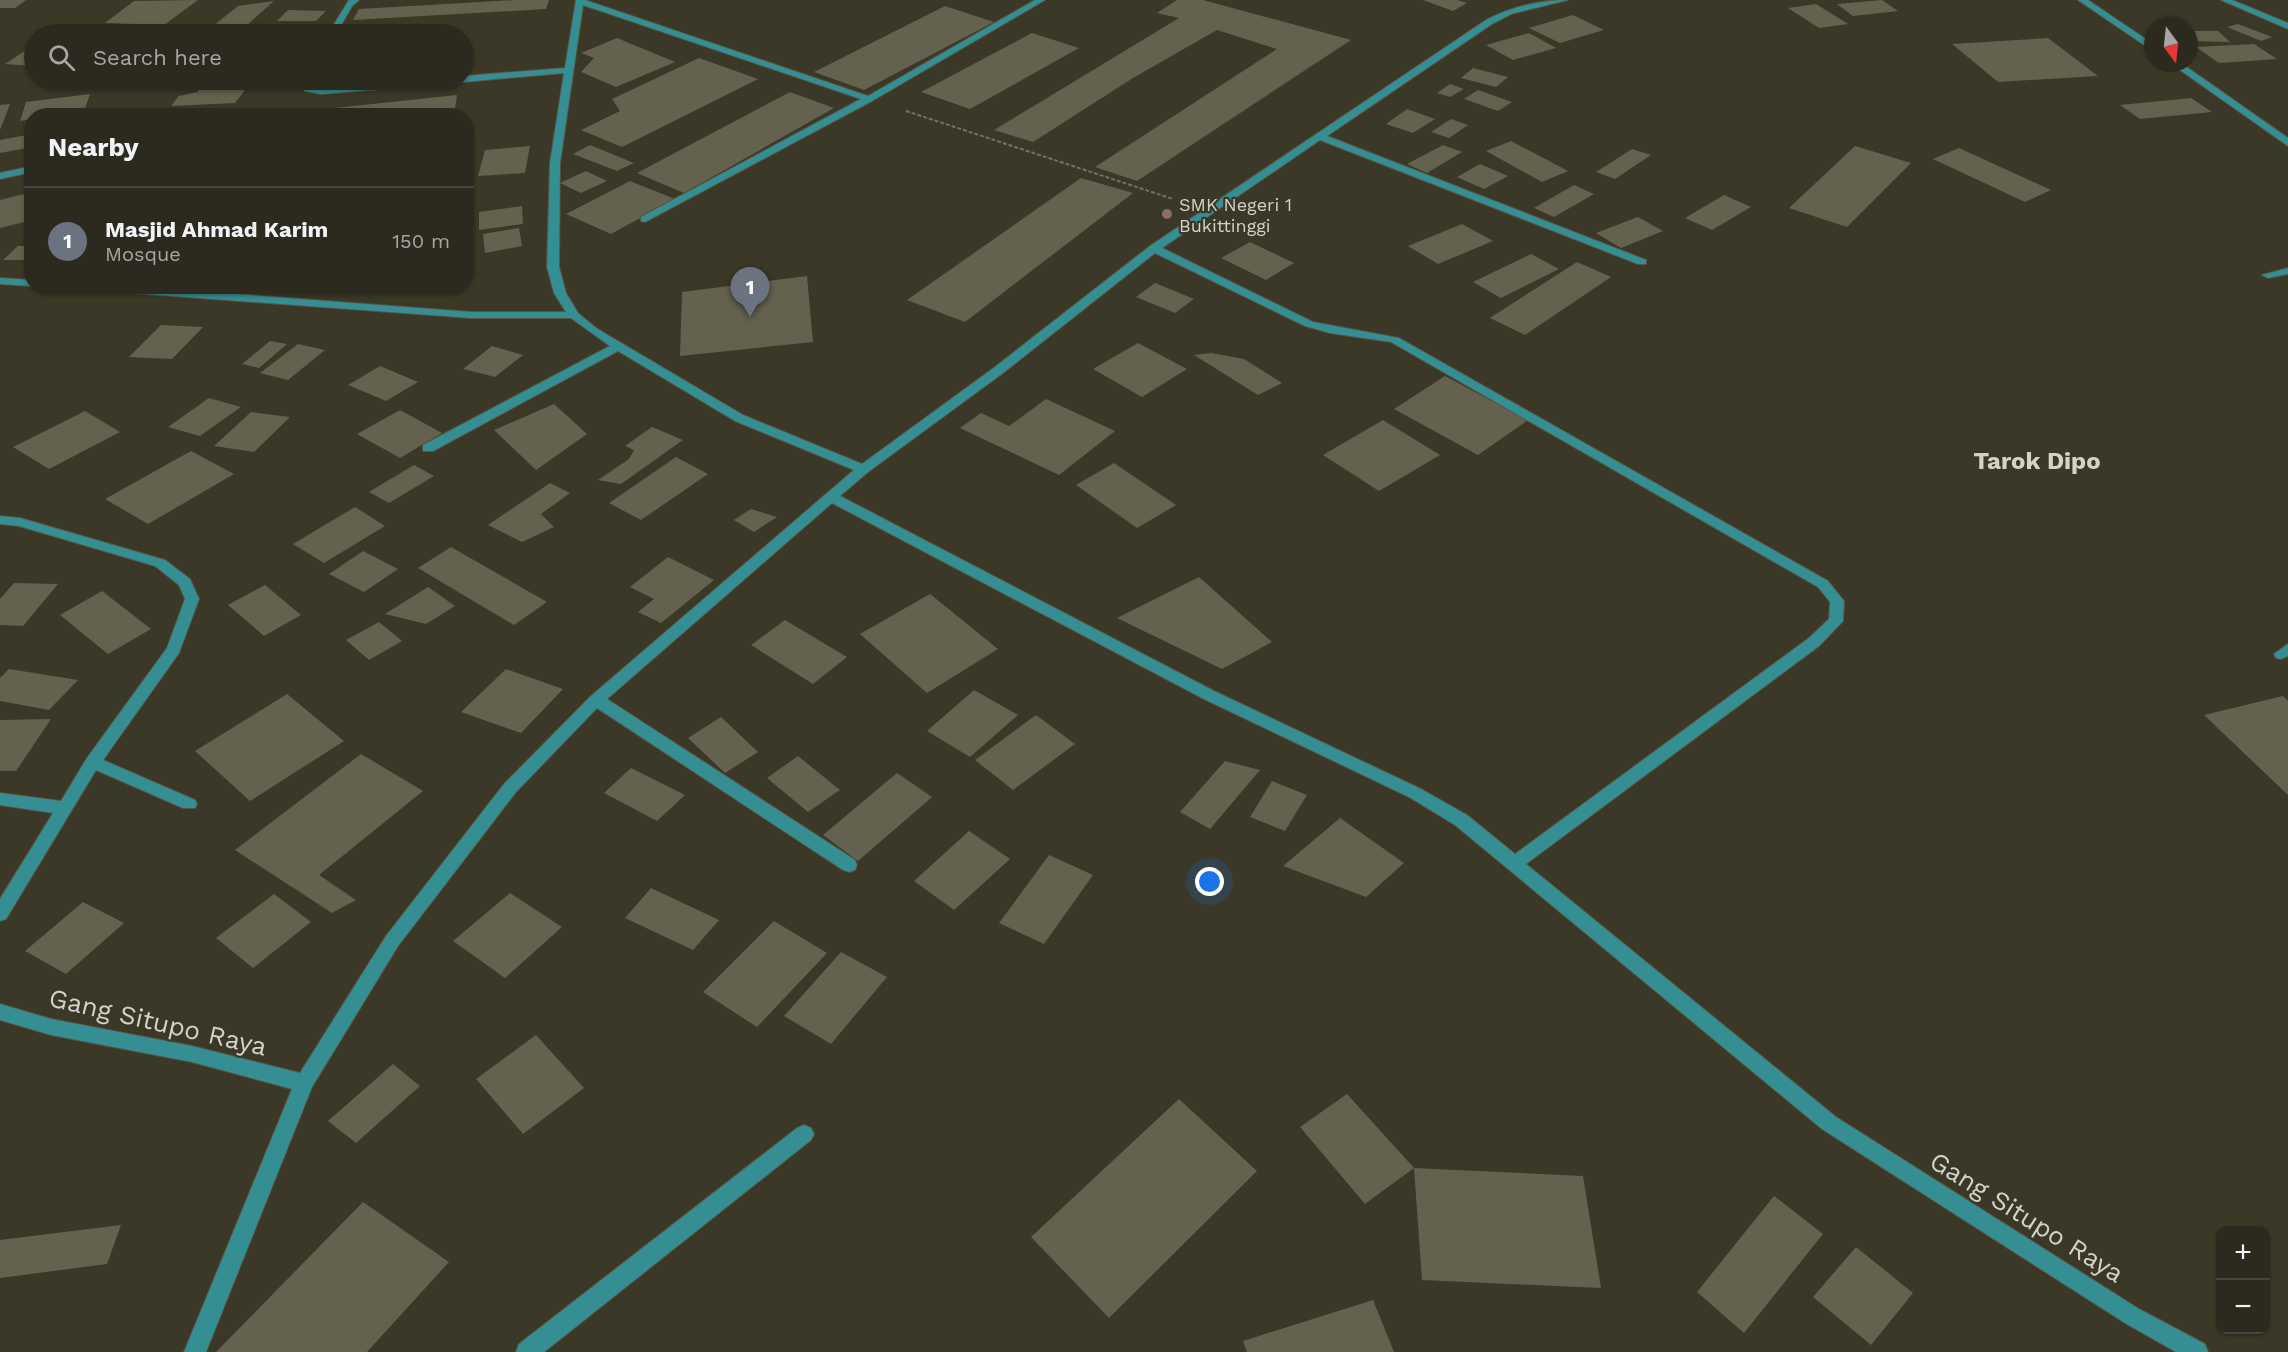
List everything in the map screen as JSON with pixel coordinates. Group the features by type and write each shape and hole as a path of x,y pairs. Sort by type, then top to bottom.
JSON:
{"street":[{"path":"338,24 349,4 355,0"},
{"path":"645,219 869,99 1041,0"},
{"path":"195,1352 304,1083 392,941 461,848 510,788 596,700 863,469 999,370 1154,249 1489,22 1508,12 1564,0"},
{"path":"2082,0 2144,42"},
{"path":"2225,0 2288,26"},
{"path":"863,469 739,418 618,346 574,315 560,293 553,267 555,163 580,1 869,99"},
{"path":"474,78 570,70"},
{"path":"2188,72 2288,143"},
{"path":"314,90 333,90"},
{"path":"1318,136 1642,262"},
{"path":"0,176 24,171"},
{"path":"1154,249 1309,324 1342,331 1380,334 1395,340 1823,584 1837,602 1836,621 1814,642 1515,864"},
{"path":"2268,275 2288,271"},
{"path":"0,281 24,282"},
{"path":"186,294 471,315 574,315"},
{"path":"428,448 618,346"},
{"name":"Gang Situpo Raya","path":"830,496 1209,695 1415,793 1461,820 1829,1123 2132,1316 2198,1352"},
{"path":"0,520 20,522 160,563 185,582 192,599 174,649 93,762 0,914"},
{"path":"596,700 849,865"},
{"path":"93,762 189,804"},
{"path":"0,799 64,808"},
{"name":"Gang Situpo Raya","path":"0,1012 51,1027 192,1054 304,1083"},
{"path":"527,1352 804,1134"}],"path":[{"path":"869,99 1209,211"}],"building":[{"path":"0,0 26,0 15,8 0,8"},
{"path":"198,0 165,24 105,23 134,1"},
{"path":"549,0 546,9 353,20 359,9"},
{"path":"1177,0 1203,0 1351,40 1137,181 1095,167 1277,49 1217,30 1133,78 1033,142 994,130 1179,18 1157,13"},
{"path":"1423,0 1457,0 1467,3 1453,11"},
{"path":"1882,0 1898,11 1853,16 1837,4"},
{"path":"274,1 248,24 216,24 238,6"},
{"path":"1816,4 1848,24 1819,28 1788,8"},
{"path":"945,6 994,22 864,90 814,72"},
{"path":"288,10 326,11 316,21 277,21"},
{"path":"1573,15 1604,30 1560,43 1529,28"},
{"path":"2238,24 2272,37 2261,41 2227,27"},
{"path":"2198,31 2218,31 2230,42 2198,41"},
{"path":"1032,33 1079,48 970,109 921,92"},
{"path":"1529,33 1556,48 1513,60 1486,45"},
{"path":"617,38 675,62 616,87 581,72 594,58 581,53"},
{"path":"2048,38 2098,76 1998,82 1952,44"},
{"path":"2254,44 2277,59 2219,63 2198,47"},
{"path":"24,52 24,65 5,64"},
{"path":"699,58 758,79 622,147 581,130 620,111 612,99"},
{"path":"1473,68 1508,77 1496,87 1461,78"},
{"path":"1450,84 1464,89 1450,97 1437,93"},
{"path":"198,90 245,90 235,103 171,106 179,96 198,92"},
{"path":"1478,90 1512,102 1498,111 1464,99"},
{"path":"790,92 834,108 684,193 637,173"},
{"path":"90,94 85,108 24,108 26,102"},
{"path":"457,95 455,108 335,108"},
{"path":"2191,98 2212,112 2140,119 2120,105"},
{"path":"10,104 0,130 0,105"},
{"path":"24,108 24,120 20,121"},
{"path":"1407,109 1435,119 1413,133 1386,124"},
{"path":"1451,119 1468,125 1449,138 1431,132"},
{"path":"24,136 24,148 0,153 0,140"},
{"path":"1511,141 1568,171 1542,182 1486,151"},
{"path":"590,145 634,163 617,171 573,154"},
{"path":"1443,145 1462,152 1427,173 1407,164"},
{"path":"530,146 525,173 478,176 485,150"},
{"path":"1855,146 1911,163 1847,227 1789,208"},
{"path":"1959,148 2051,190 2025,202 1933,159"},
{"path":"1632,149 1651,155 1615,179 1596,172"},
{"path":"1480,164 1508,176 1484,189 1457,177"},
{"path":"586,171 607,181 581,193 560,183"},
{"path":"1081,178 1133,193 965,322 907,300"},
{"path":"630,181 675,199 611,234 566,214"},
{"path":"1574,185 1594,194 1554,217 1534,208"},
{"path":"24,194 24,222 0,228 0,200"},
{"path":"1724,195 1751,207 1712,230 1685,218"},
{"path":"522,206 523,224 479,230 479,212"},
{"path":"1638,217 1663,231 1621,248 1596,233"},
{"path":"1462,224 1493,241 1438,264 1408,246"},
{"path":"519,228 522,246 485,253 483,234"},
{"path":"1250,242 1294,263 1266,280 1221,258"},
{"path":"18,246 24,246 24,260 3,260"},
{"path":"1531,254 1559,269 1501,298 1473,282"},
{"path":"1577,262 1611,277 1525,335 1490,318"},
{"path":"807,276 813,342 680,356 682,292"},
{"path":"1155,283 1194,299 1175,313 1136,297"},
{"path":"161,325 203,327 172,359 129,357"},
{"path":"270,341 287,344 259,368 242,364"},
{"path":"1138,343 1187,369 1142,397 1093,369"},
{"path":"298,344 325,350 288,380 260,373"},
{"path":"492,346 523,355 495,377 463,369"},
{"path":"1211,353 1244,359 1282,383 1258,395 1194,355"},
{"path":"380,366 418,382 386,401 348,385"},
{"path":"1445,376 1528,420 1478,455 1394,409"},
{"path":"209,398 241,407 200,436 168,427"},
{"path":"1046,399 1115,431 1059,475 960,428 981,413 1009,426"},
{"path":"554,404 587,434 536,470 494,430"},
{"path":"400,410 442,433 400,458 357,434"},
{"path":"85,411 120,432 49,469 13,447"},
{"path":"251,412 290,417 254,452 214,446"},
{"path":"1383,420 1440,455 1379,491 1323,455"},
{"path":"652,427 683,440 621,484 598,480 629,459 634,450 625,446"},
{"path":"191,451 234,474 148,524 105,499"},
{"path":"676,457 708,474 641,520 609,503"},
{"path":"1114,463 1176,505 1137,528 1076,485"},
{"path":"414,465 434,476 389,503 369,492"},
{"path":"550,483 570,493 541,514 554,527 522,542 488,525"},
{"path":"355,507 385,526 324,563 293,544"},
{"path":"751,509 777,517 754,532 734,520"},
{"path":"451,547 547,602 514,625 418,568"},
{"path":"363,551 398,569 364,592 329,574"},
{"path":"668,557 714,580 661,623 638,612 654,599 630,587"},
{"path":"1199,577 1272,642 1222,669 1117,618"},
{"path":"14,583 58,584 23,626 0,625 0,599"},
{"path":"265,585 301,615 264,636 228,605"},
{"path":"428,587 455,606 426,624 385,614"},
{"path":"102,591 151,629 108,654 60,615"},
{"path":"930,594 998,649 927,693 860,634"},
{"path":"785,620 847,657 813,684 751,645"},
{"path":"379,622 402,641 369,660 346,640"},
{"path":"9,669 78,680 49,710 0,701 0,678"},
{"path":"506,669 563,689 521,733 461,712"},
{"path":"974,690 1018,715 970,757 927,731"},
{"path":"287,694 344,741 250,801 195,751"},
{"path":"2283,696 2288,701 2288,795 2204,715"},
{"path":"1036,715 1075,744 1013,790 975,760"},
{"path":"721,717 758,752 725,773 688,738"},
{"path":"51,719 16,771 0,771 0,720"},
{"path":"361,754 423,791 319,875 356,900 332,913 235,850"},
{"path":"798,756 840,790 808,812 767,778"},
{"path":"1225,761 1260,770 1210,829 1180,812"},
{"path":"631,768 685,795 657,821 604,793"},
{"path":"897,773 932,797 858,861 823,835"},
{"path":"1272,781 1307,795 1285,831 1250,817"},
{"path":"1340,818 1404,863 1366,897 1283,866"},
{"path":"969,831 1010,859 954,910 914,881"},
{"path":"1049,855 1093,875 1044,944 999,923"},
{"path":"651,888 719,920 693,950 625,918"},
{"path":"510,893 562,927 505,978 453,941"},
{"path":"274,894 311,922 253,968 216,938"},
{"path":"83,902 124,923 66,974 25,951"},
{"path":"774,921 827,953 757,1027 703,992"},
{"path":"841,952 887,977 831,1044 784,1016"},
{"path":"536,1035 584,1088 523,1134 476,1079"},
{"path":"393,1064 420,1086 356,1143 328,1121"},
{"path":"1347,1094 1414,1168 1365,1204 1300,1127"},
{"path":"1179,1099 1257,1171 1109,1318 1031,1237"},
{"path":"1414,1168 1583,1176 1601,1288 1422,1280"},
{"path":"1774,1196 1823,1234 1744,1333 1697,1292"},
{"path":"363,1202 449,1262 367,1352 216,1352"},
{"path":"121,1225 107,1264 0,1278 0,1240"},
{"path":"1856,1247 1913,1293 1871,1345 1813,1297"},
{"path":"1373,1300 1394,1352 1247,1352 1243,1341"}],"place":[{"name":"SMK Negeri 1 Bukittinggi","path":"1167,214"},
{"name":"Masjid Ahmad Karim","path":"750,317"}],"district":[{"name":"Tarok Dipo","path":"2037,461"}]}
